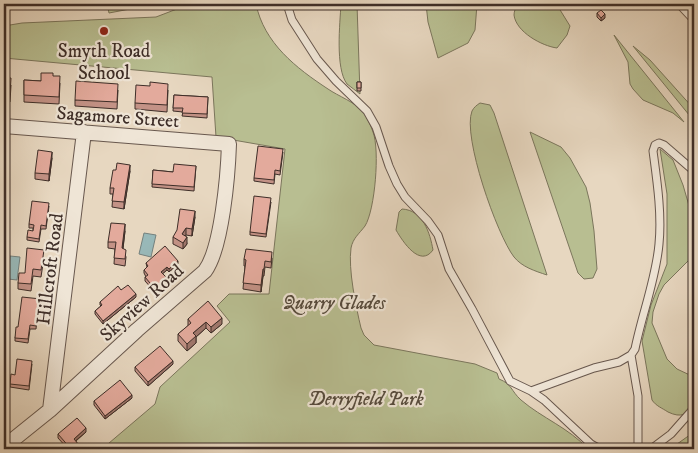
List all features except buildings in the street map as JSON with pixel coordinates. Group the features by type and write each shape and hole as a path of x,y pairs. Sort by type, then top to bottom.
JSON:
{"street":[{"name":"Sagamore Street","path":"4,126 229,144"},
{"name":"Hillcroft Road","path":"50,410 84,132"},
{"name":"Skyview Road","path":"4,447 50,410 205,271 212,259 220,228 229,144"}],"lane":[{"path":"287,4 292,20 317,59 336,81 367,111 376,127 388,166 397,184 405,197 428,221 438,235 449,269 510,381 531,391 544,400 591,444 600,449"},
{"path":"679,4 694,20"},
{"path":"531,391 594,368 619,362 631,355 635,349 655,270 659,245 660,223 653,151 655,145 659,143 664,144 694,171"},
{"path":"631,355 638,396 638,449"},
{"path":"651,449 671,434 694,408"}],"green space":[{"path":"107,4 156,4 109,13"},
{"path":"190,4 256,4 266,31 283,53 316,81 356,105 367,119 375,141 374,194 369,218 353,241 350,257 355,299 364,335 374,345 475,364 497,373 499,379 509,385 521,400 564,429 588,449 102,449 155,404 160,387 230,322 217,306 229,294 269,294 285,149 216,137 212,77 4,58 4,26 22,23 156,17"},
{"path":"341,4 357,4 360,94 347,84 343,77 339,45"},
{"path":"426,4 477,4 475,30 468,43 438,58 428,22"},
{"path":"517,4 557,5 570,26 567,35 557,48 537,41 519,27 514,15"},
{"path":"614,35 684,122 673,113 643,100 633,89 630,84 628,62"},
{"path":"633,46 650,60 694,109 694,121"},
{"path":"480,103 490,105 494,113 547,275 525,266 514,257 491,208 476,162 470,124 472,111"},
{"path":"530,132 561,147 570,158 586,187 594,231 597,269 593,278 584,279 578,273"},
{"path":"660,149 673,160 683,185 694,223 694,243 689,260 664,285 653,312 652,323 667,359 677,369 694,377 691,406 688,411 677,415 661,408 652,400 642,341 651,305 667,264 667,194"},
{"path":"402,209 415,213 424,224 433,250 428,255 417,255 407,246 396,230 399,212"},
{"path":"694,432 694,449 670,449"}],"water":[{"path":"144,233 156,235 151,257 139,254"},
{"path":"10,256 20,257 17,280 8,279"}],"place":[{"name":"Smyth Road School","path":"104,31"}],"park label":[{"name":"Quarry Glades","path":"334,302"},
{"name":"Derryfield Park","path":"366,398"}]}
